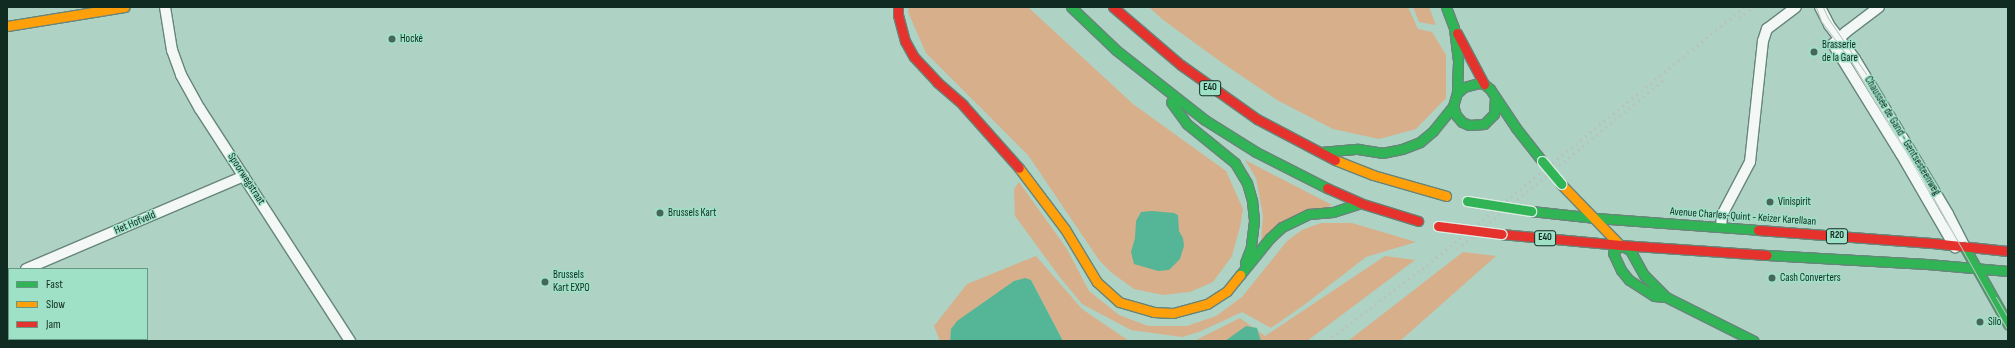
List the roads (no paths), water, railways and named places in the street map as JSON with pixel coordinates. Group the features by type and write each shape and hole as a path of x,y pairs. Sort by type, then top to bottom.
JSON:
{"main road":[{"path":"7,26 124,7"},
{"path":"898,7 898,15 905,41 914,57 937,82 963,105 1022,171 1065,229 1097,282 1120,302 1153,312 1173,313 1207,304 1227,291 1270,238 1282,227 1309,214 1333,212 1360,203"},
{"name":"E40","path":"1071,7 1116,50 1205,120 1291,172 1360,203 1428,223 1501,234 1620,245"},
{"name":"E40","path":"1113,7 1156,45 1212,89 1257,119 1319,152 1373,175 1456,199 1531,211 1596,218"},
{"path":"1446,7 1454,28 1464,44 1484,84 1495,97 1516,128 1561,184 1596,218 1620,245 1630,250 1644,275 1666,297 1754,341"},
{"path":"1319,152 1358,149 1382,153 1402,149 1420,142 1434,131 1453,106 1458,92 1458,62 1454,28"},
{"path":"1458,92 1464,87 1479,83 1484,84"},
{"path":"1159,85 1187,124 1235,163 1247,182 1252,201 1254,221 1251,247 1243,271"},
{"path":"1453,106 1456,115 1462,122 1469,125 1484,124 1494,114 1495,97"},
{"name":"Avenue Charles-Quint - Keizer Karellaan","path":"1596,218 1952,245 2008,251"},
{"path":"1620,245 1613,253 1620,270 1629,280 1654,296 1666,297"},
{"name":"R20","path":"1620,245 1816,259 1927,264 2008,271"},
{"name":"Chaussée de Gand - Gentsesteenweg","path":"1964,246 2008,324"}],"street":[{"name":"Spoorwegstraat","path":"165,7 172,50 181,75 200,109 350,341"},
{"path":"1721,227 1722,215 1750,162 1763,41 1767,29 1796,7"},
{"name":"Chaussée de Gand - Gentsesteenweg","path":"1820,7 1836,41 1952,245 1977,269"},
{"path":"1836,41 1879,7"},
{"name":"Chaussée de Gand - Gentsesteenweg","path":"1836,41 1855,59 1948,214 1964,246"},
{"name":"Het Hofveld","path":"28,268 244,176"}],"tram line":[{"path":"1816,7 1821,21 1851,61 1920,174 2008,331"},
{"path":"1823,7 1828,18 1866,74"},
{"path":"1996,297 2008,318"}],"railway":[{"path":"1327,341 1422,269 1744,7"},
{"path":"1739,18 1753,7"},
{"path":"1457,249 1665,79"}],"place":[{"name":"Hocké","path":"392,39"},
{"name":"Brasserie de la Gare","path":"1814,52"},
{"name":"Vinispirit","path":"1770,202"},
{"name":"Brussels Kart","path":"660,213"},
{"name":"Cash Converters","path":"1772,278"},
{"name":"Brussels Kart EXPO","path":"545,282"},
{"name":"Silo","path":"1980,322"}]}
